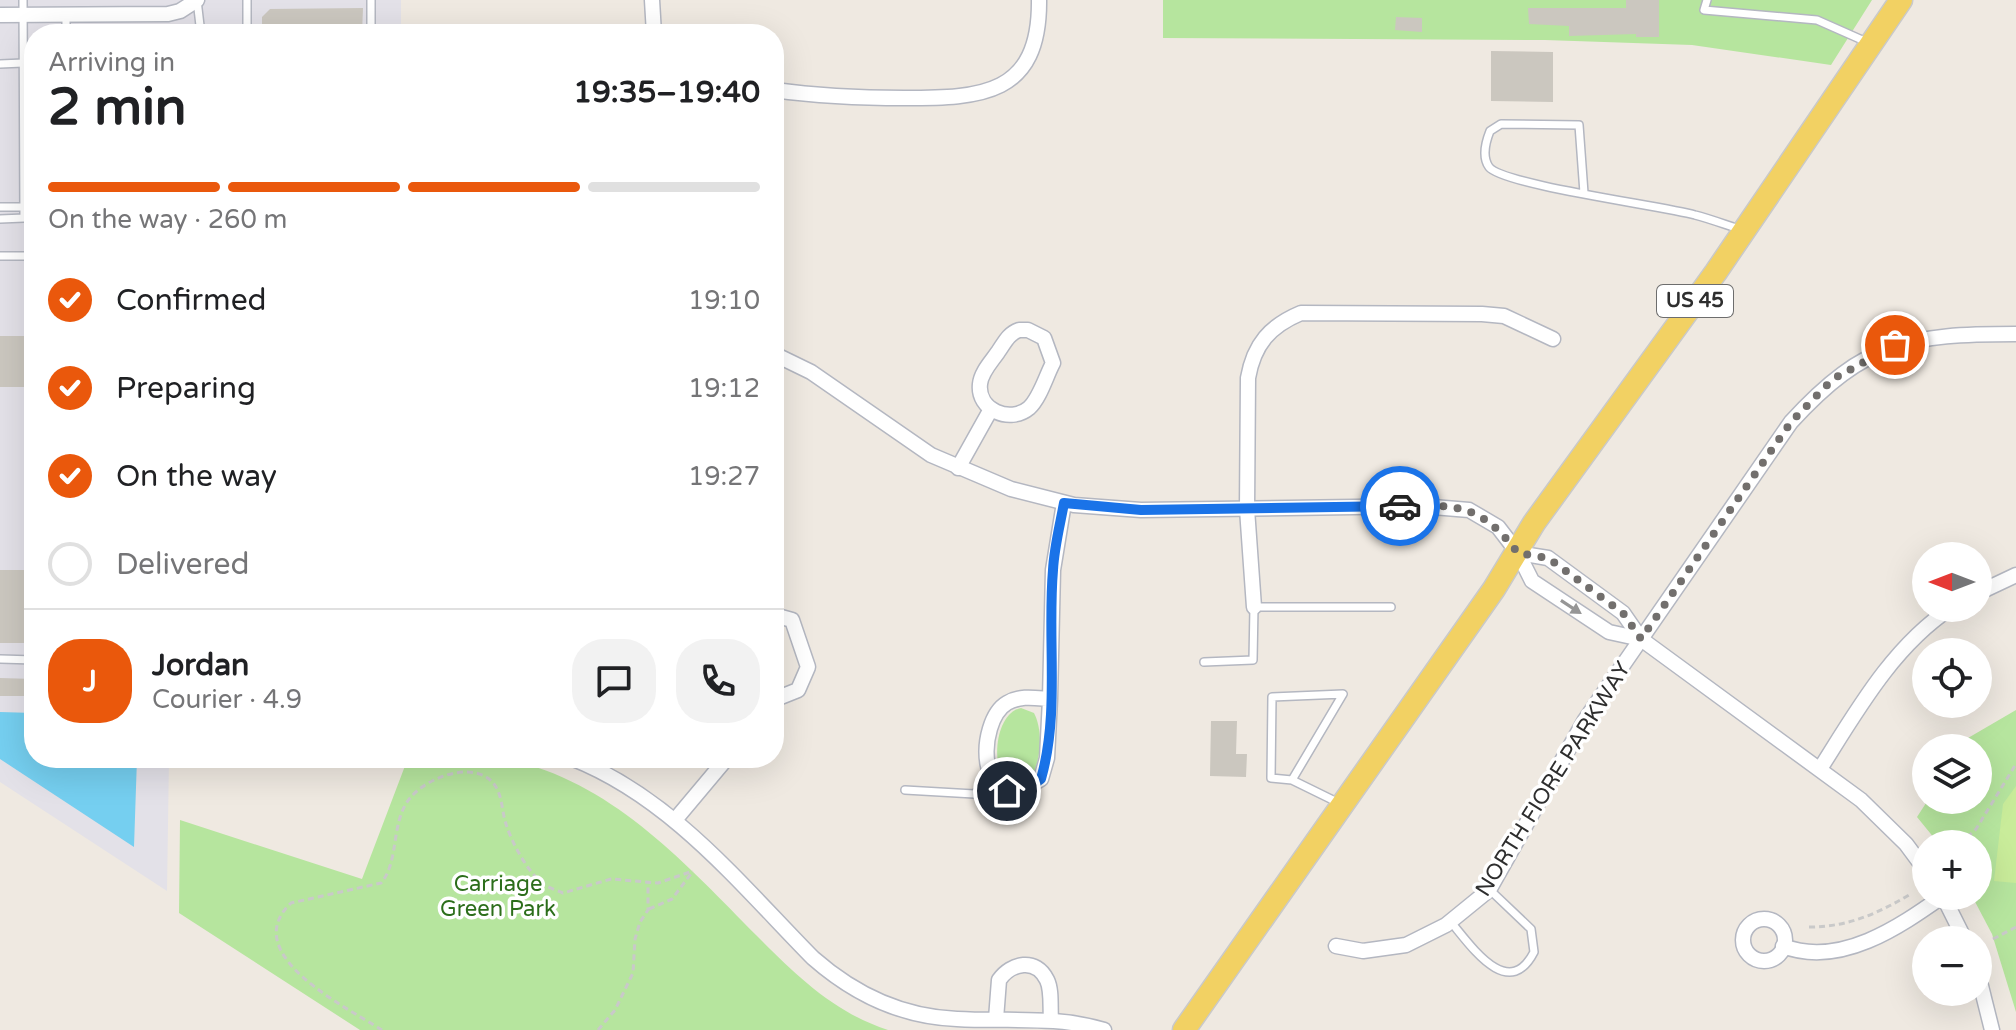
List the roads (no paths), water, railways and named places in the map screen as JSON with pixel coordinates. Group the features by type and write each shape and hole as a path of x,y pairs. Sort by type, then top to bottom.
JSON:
{"main road":[{"name":"US 45","path":"1184,1030 1518,553 1534,523 1744,231 1901,0"}],"street":[{"path":"0,15 23,8 66,15 168,14 180,11 197,0"},
{"path":"652,0 653,24"},
{"path":"784,91 832,98 950,98 978,95 1006,82 1028,60 1036,40 1039,0"},
{"path":"1254,607 1247,509 1248,378 1251,359 1264,335 1282,321 1301,313 1482,314 1504,316 1553,339"},
{"path":"1037,332 1049,345 1053,363 1031,406 1008,415 991,409 981,395 982,377 1011,333 1037,332"},
{"name":"NORTH FIORE PARKWAY","path":"1336,946 1363,951 1395,947 1425,936 1450,921 1489,890 1572,741 1791,422 1833,379 1895,345 1933,336 2016,334"},
{"path":"784,359 811,372 931,455 1011,489 1064,503 1141,510 1451,507 1482,515 1498,527 1518,553 1532,581 1609,632 1641,639"},
{"path":"958,468 991,409"},
{"path":"1050,699 1024,697 1006,703 994,716 988,741 988,767 993,779 1007,791 1024,791 1041,779 1047,758 1050,699 1053,570 1064,503"},
{"path":"1518,553 1548,558 1623,613 1641,639 1820,769 1884,821 1912,854"},
{"path":"1992,586 2016,575"},
{"path":"784,618 792,620 808,667 798,690 784,696"},
{"path":"1820,769 1857,709 1903,650 1935,622"},
{"path":"592,768 615,779 675,820 813,958 852,988 898,1009 927,1016 1051,1019 1104,1030"},
{"path":"675,820 719,768"},
{"path":"1783,946 1813,952 1834,951 1855,945 1923,910"},
{"path":"996,1019 999,980 1011,967 1019,965 1036,968 1048,981 1051,1019"},
{"path":"1986,1006 1992,1030"}],"lane":[{"path":"197,0 200,24"},
{"path":"247,0 247,24"},
{"path":"371,0 371,24"},
{"path":"1707,0 1704,10 1817,20 1871,44"},
{"path":"23,8 24,91"},
{"path":"66,15 66,24"},
{"path":"0,64 23,63"},
{"path":"1584,193 1579,125 1501,124 1490,131 1485,156 1489,167 1495,171 1516,179 1584,193 1694,214 1744,231"},
{"path":"0,207 24,205"},
{"path":"0,219 24,218"},
{"path":"0,256 24,256"},
{"path":"1204,662 1247,663 1253,660 1254,607 1391,607"},
{"path":"0,659 24,660"},
{"path":"1292,780 1343,694 1272,697 1271,778 1292,780 1343,805"},
{"path":"905,790 974,794 993,779"},
{"path":"1450,921 1486,963 1498,970 1511,972 1521,968 1534,952 1531,929 1489,890"}],"water":[{"path":"0,712 24,713 24,768 137,768 134,847 0,759"}],"park label":[{"name":"Carriage Green Park","path":"498,896"}]}
